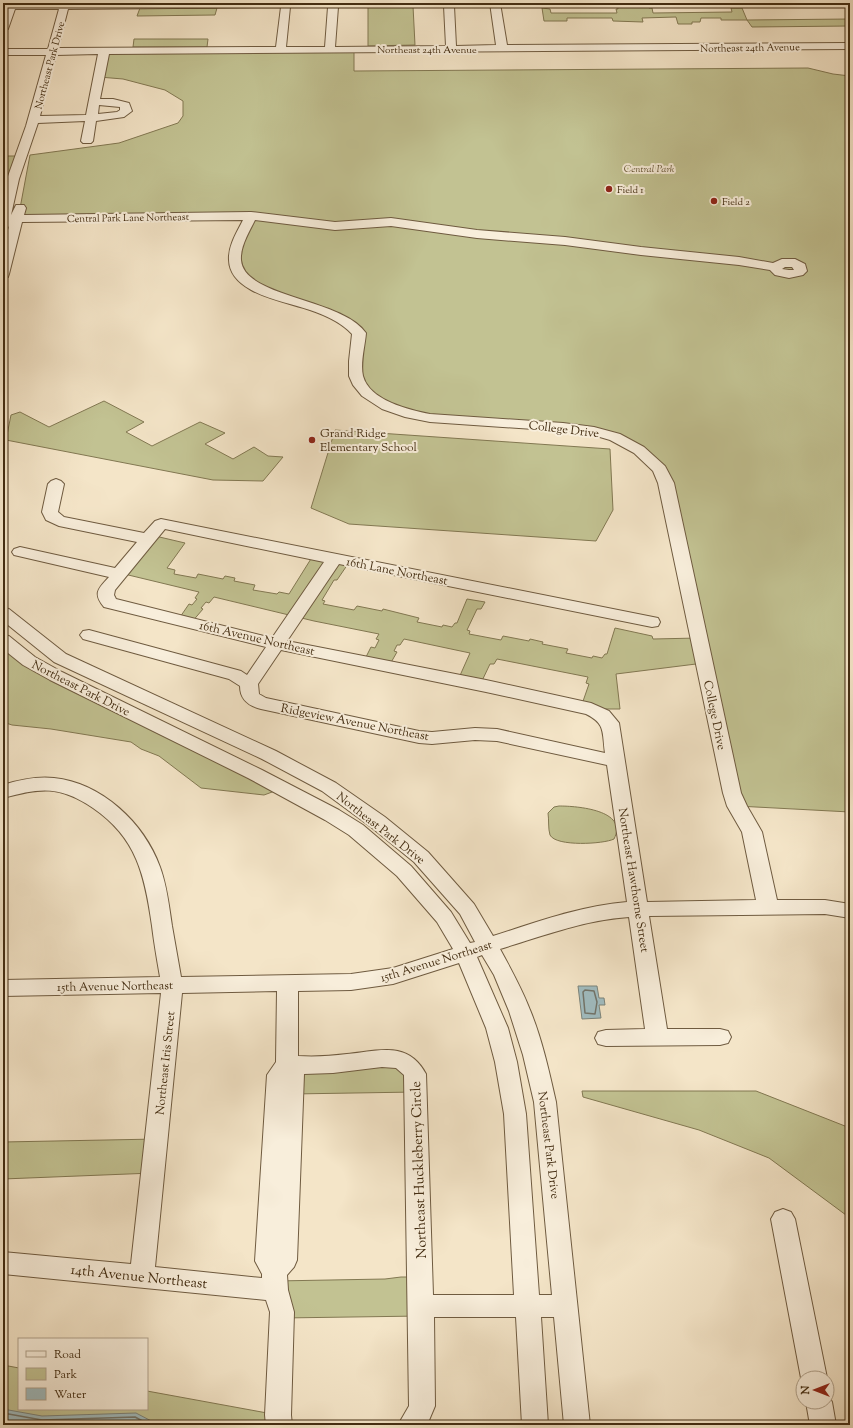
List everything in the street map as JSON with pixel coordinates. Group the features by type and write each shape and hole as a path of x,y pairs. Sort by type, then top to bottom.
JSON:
{"street":[{"path":"330,50 333,3"},
{"path":"449,3 451,49"},
{"path":"3,29 7,6 65,4 473,3"},
{"path":"495,3 502,49"},
{"name":"Northeast Park Drive","path":"4,218 13,179 33,123 65,4"},
{"path":"281,50 286,4"},
{"name":"Northeast 24th Avenue","path":"3,52 850,46"},
{"path":"87,141 90,118 104,51"},
{"path":"33,123 109,117 120,115 126,111 125,105 120,103 94,102"},
{"name":"Northeast Park Drive","path":"26,178 33,123"},
{"path":"3,274 18,219 22,198"},
{"name":"Central Park Lane Northeast","path":"4,218 250,216 335,226 391,222 477,234 565,241 775,266"},
{"name":"College Drive","path":"250,216 234,260 243,279 254,287 315,307 348,322 355,328 359,334 356,377 368,394 380,402 412,415 430,418 563,427 594,431 615,437 628,443 639,450 660,469 666,483 732,793 737,806 752,832 768,907"},
{"path":"56,484 50,512 52,517 59,521 148,539"},
{"name":"16th Lane Northeast","path":"148,539 161,524 652,622"},
{"name":"16th Avenue Northeast","path":"148,539 107,589 104,595 110,603 276,644 486,686 591,709 603,715 610,723"},
{"path":"20,552 119,574"},
{"path":"89,635 235,675 249,684 335,558"},
{"name":"Northeast Park Drive","path":"3,614 60,658 269,756 329,787 378,822 421,857 467,909 504,975 520,1011 534,1055 545,1102 577,1425"},
{"name":"Northeast Park Drive","path":"3,640 29,661 56,676 255,774 303,799 356,830 409,877 444,917 465,952 497,1028 506,1062 515,1114 535,1425"},
{"name":"Ridgeview Avenue Northeast","path":"249,684 248,693 251,698 261,703 411,735 432,738 475,734 497,735 616,761"},
{"name":"Northeast Hawthorne Street","path":"610,723 657,1037"},
{"name":"Northeast Iris Street","path":"3,792 16,786 40,784 67,787 91,797 115,816 131,832 146,858 153,878 171,984 170,1014 142,1276"},
{"name":"15th Avenue Northeast","path":"3,988 171,984 288,984 375,980 393,976 465,952 577,918 610,911 638,909 825,907 850,911"},
{"path":"279,1425 278,1415 282,1312 275,1280 285,1260 293,1074 287,1065 288,984"},
{"path":"606,1038 720,1037"},
{"name":"Northeast Huckleberry Circle","path":"287,1065 338,1065 358,1063 378,1058 402,1061 412,1067 415,1074 422,1406 417,1418 411,1425"},
{"path":"783,1219 812,1370"},
{"name":"14th Avenue Northeast","path":"3,1263 142,1276 275,1280"},
{"path":"421,1306 566,1306"},
{"path":"820,1410 823,1425"}],"green space":[{"path":"620,3 648,3 649,8 652,8 653,13 732,12 731,8 742,8 747,20 701,18 700,22 692,22 692,24 678,24 676,17 642,18 643,22 613,21 612,18 567,18 567,21 544,21 542,8 550,9 551,13 617,13 617,5 620,5"},
{"path":"413,6 415,45 368,46 368,7"},
{"path":"140,8 217,8 215,15 137,16"},
{"path":"850,19 850,26 752,27 747,20"},
{"path":"134,39 208,39 207,47 133,47"},
{"name":"Central Park","path":"354,50 354,71 808,68 833,74 850,76 850,812 737,806 704,663 616,674 620,709 591,709 581,707 589,684 586,683 588,677 497,659 494,664 490,664 480,685 458,680 470,653 404,639 400,645 397,645 394,651 397,652 389,666 364,661 371,647 375,648 379,640 376,639 379,634 314,621 214,597 209,603 206,602 201,608 203,609 191,623 178,620 189,604 192,605 197,599 195,598 199,592 120,573 151,535 185,543 167,568 175,570 174,574 196,578 198,574 223,579 225,576 235,578 234,581 255,585 253,590 277,594 279,592 289,594 314,554 350,561 337,580 334,580 322,600 325,601 323,604 354,610 357,606 382,611 383,609 419,618 417,622 442,627 443,625 452,627 455,623 457,623 467,599 485,602 481,609 477,609 467,630 470,631 469,634 501,640 503,636 529,641 530,639 543,642 542,644 568,649 566,653 592,658 593,656 602,658 605,654 607,654 615,628 652,636 653,639 698,638 666,483 648,457 594,431 430,418 399,410 361,386 358,342 348,322 264,291 235,266 250,217 18,219 30,155 119,143 178,123 183,116 183,101 165,90 123,79 99,77 104,51"},
{"path":"3,156 20,156 3,213"},
{"path":"104,401 144,422 126,432 152,446 200,422 225,433 205,444 233,459 254,447 268,456 283,457 263,481 213,480 6,440 11,415 20,412 49,427"},
{"path":"335,430 610,449 613,510 596,541 349,524 311,508"},
{"path":"3,641 29,661 283,788 264,795 201,788 159,756 141,749 131,742 51,729 12,725 3,722"},
{"path":"559,806 588,809 608,816 614,822 617,829 614,839 591,843 570,843 554,839 549,833 548,813 554,807"},
{"path":"402,1061 416,1092 292,1094 293,1074"},
{"path":"582,1091 756,1091 850,1128 850,1218 769,1158 699,1130 583,1097"},
{"path":"157,1139 153,1173 3,1179 3,1142"},
{"path":"421,1277 421,1316 282,1318 275,1281 385,1279"},
{"path":"3,1365 18,1368 18,1410 148,1410 148,1391 278,1415 279,1425 3,1425"}],"water":[{"path":"578,986 597,986 599,998 604,998 605,1005 599,1005 601,1018 582,1019"},
{"path":"3,1409 42,1416 136,1413 159,1425 3,1425"}],"place":[{"name":"Field 1","path":"609,189"},
{"name":"Field 2","path":"714,201"},
{"name":"Grand Ridge Elementary School","path":"312,440"}]}
